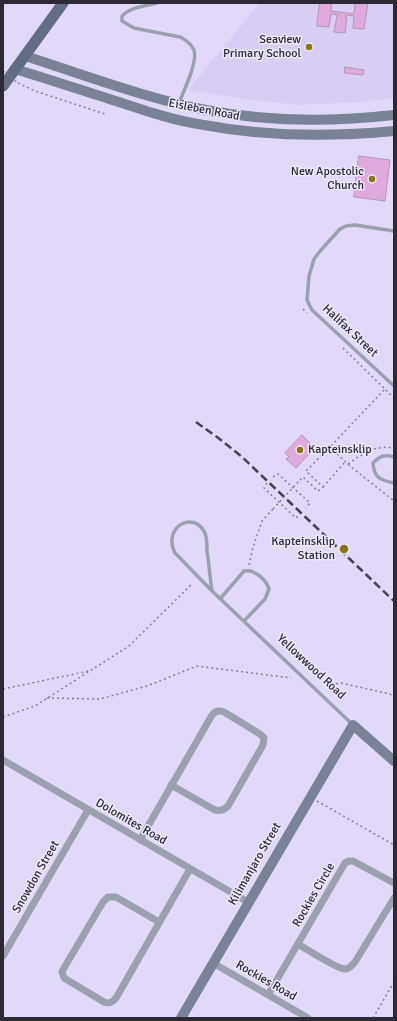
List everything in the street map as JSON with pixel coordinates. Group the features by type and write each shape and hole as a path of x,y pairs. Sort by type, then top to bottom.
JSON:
{"main road":[{"path":"3,86 63,3"},
{"name":"Eisleben Road","path":"25,56 179,104 232,114 283,119 330,120 394,115"},
{"name":"Eisleben Road","path":"15,69 139,109 203,125 265,133 304,135 344,135 394,131"},
{"name":"Yellowwood Road","path":"353,724 394,761"},
{"name":"Kilimanjaro Street","path":"181,1018 353,724"}],"street":[{"path":"140,840 171,785 212,715 216,712 224,712 264,738 264,743 228,806 223,810 218,811 213,809 171,785"},
{"name":"Dolomites Road","path":"3,760 248,902"},
{"name":"Snowdon Street","path":"3,956 88,810"},
{"name":"Rockies Circle","path":"268,995 345,863 353,861 394,883"},
{"path":"159,922 116,897 108,897 103,902 64,968 64,978 104,1002 112,1002 159,922 190,869"},
{"name":"Rockies Circle","path":"298,944 338,967 349,968 355,962 394,898"},
{"name":"Rockies Road","path":"213,963 308,1018"}],"lane":[{"path":"157,3 129,11 122,16 122,21 134,28 180,37 192,46 194,62 179,104"},
{"name":"Halifax Street","path":"394,231 355,225 346,226 340,229 314,259 309,276 307,300 312,310 394,386"},
{"path":"394,457 386,455 379,457 373,463 375,475 385,481 394,483"},
{"name":"Yellowwood Road","path":"212,591 206,536 198,525 194,523 183,523 177,526 173,533 173,550 178,556 212,591 220,599 353,724"},
{"path":"220,599 244,571 252,571 267,583 270,588 265,599 244,622"}],"path":[{"path":"3,71 18,83 35,91 105,114"},
{"path":"303,309 308,314"},
{"path":"339,344 394,398"},
{"path":"323,486 306,471 385,389"},
{"path":"348,464 375,448 384,446 394,448"},
{"path":"330,447 345,462 394,501"},
{"path":"248,570 253,547 262,521 303,477 318,491 345,462"},
{"path":"273,477 278,474 310,503 306,508"},
{"path":"267,483 264,488 296,518 300,514"},
{"path":"3,717 35,706 129,646 192,584"},
{"path":"47,698 100,699 147,686 197,666 291,678"},
{"path":"3,689 91,670"},
{"path":"326,685 341,683 390,694 394,697"},
{"path":"317,801 394,844"},
{"path":"373,1018 394,982"}],"shaded area":[{"name":"Seaview Primary School","path":"260,3 394,3 394,98 360,102 298,105 244,99 188,90"}],"building":[{"path":"320,3 332,3 331,11 354,14 355,3 368,3 364,29 353,28 354,16 346,15 345,33 334,32 337,16 339,15 331,14 329,27 317,26"},
{"path":"345,67 364,70 363,75 345,73"},
{"name":"New Apostolic Church","path":"359,156 390,160 385,201 354,197"},
{"name":"Kapteinsklip","path":"302,435 315,448 296,468 286,459 289,457 285,453"}],"railway":[{"path":"196,422 241,456 394,601"}],"place":[{"name":"Seaview Primary School","path":"309,47"},
{"name":"New Apostolic Church","path":"372,179"},
{"name":"Kapteinsklip","path":"300,450"},
{"name":"Kapteinsklip Station","path":"344,549"}]}
